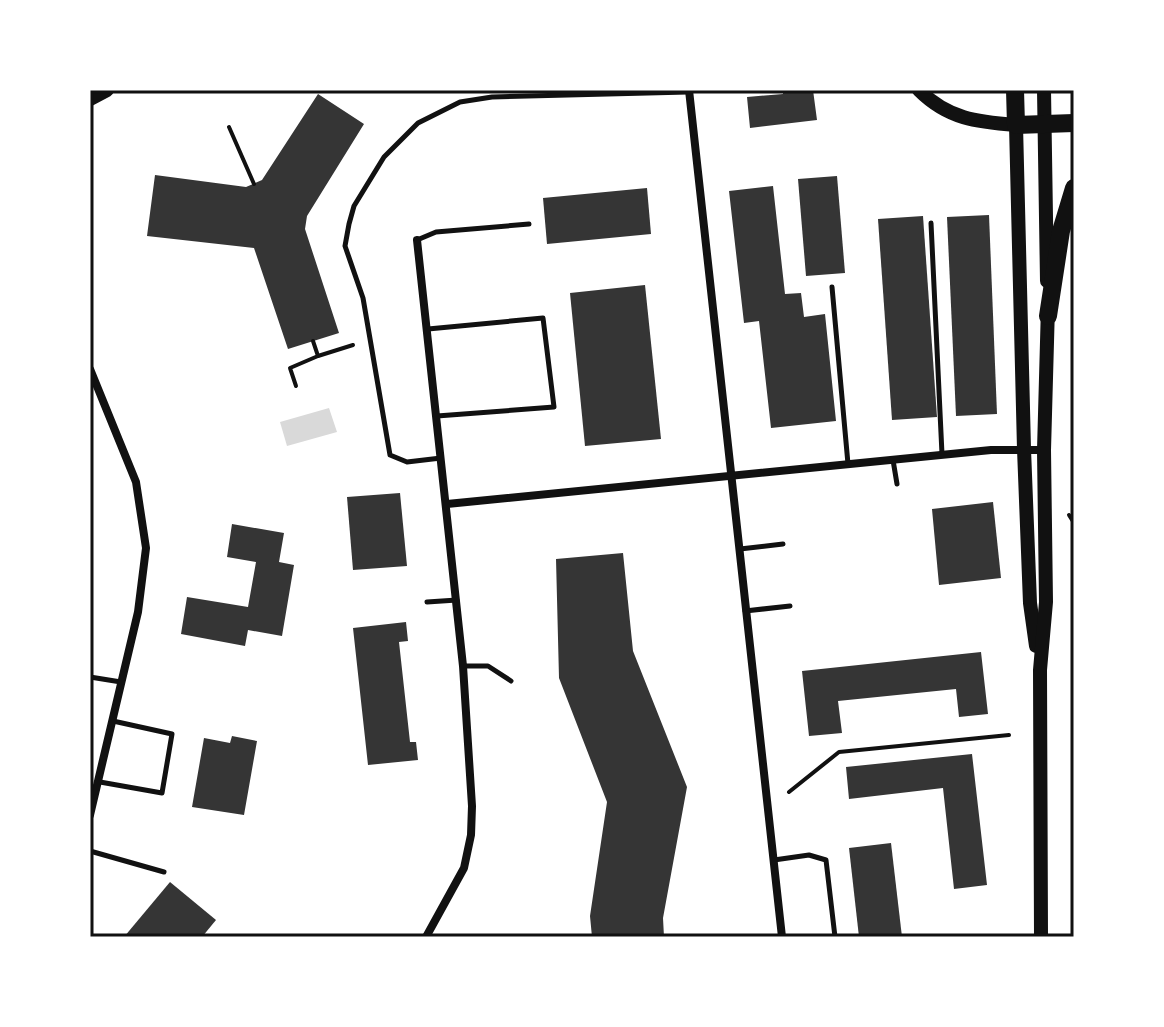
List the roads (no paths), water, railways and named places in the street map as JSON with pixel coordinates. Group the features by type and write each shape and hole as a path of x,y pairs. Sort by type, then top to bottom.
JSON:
{"highway":[{"path":"1015,90 1016,125 1074,123"},
{"path":"1048,316 1061,231 1074,188"}],"street":[{"path":"90,99 107,90"},
{"path":"919,90 936,105 964,119 1016,125 1030,603 1040,670"},
{"path":"1041,937 1040,670 1046,602 1044,450 1048,316 1044,90"},
{"path":"689,91 782,937"},
{"path":"417,240 463,666 471,835 455,888 426,937"},
{"path":"90,369 126,452 144,516 145,561 122,682 90,815"},
{"path":"447,504 892,459 1044,450"}],"lane":[{"path":"442,458 407,462 390,455 363,298 345,246 354,206 384,157 418,123 460,102 492,97 689,91"},
{"path":"931,223 942,455"},
{"path":"417,240 436,232 529,224"},
{"path":"832,287 848,464"},
{"path":"428,329 543,318 554,407 437,416"},
{"path":"892,459 897,484"},
{"path":"739,549 783,544"},
{"path":"427,602 457,600"},
{"path":"745,611 790,606"},
{"path":"463,666 488,666 511,681"},
{"path":"90,677 122,682"},
{"path":"100,782 162,793 172,734 113,721"},
{"path":"90,851 164,872"},
{"path":"774,860 809,855 826,860 835,937"}]}
